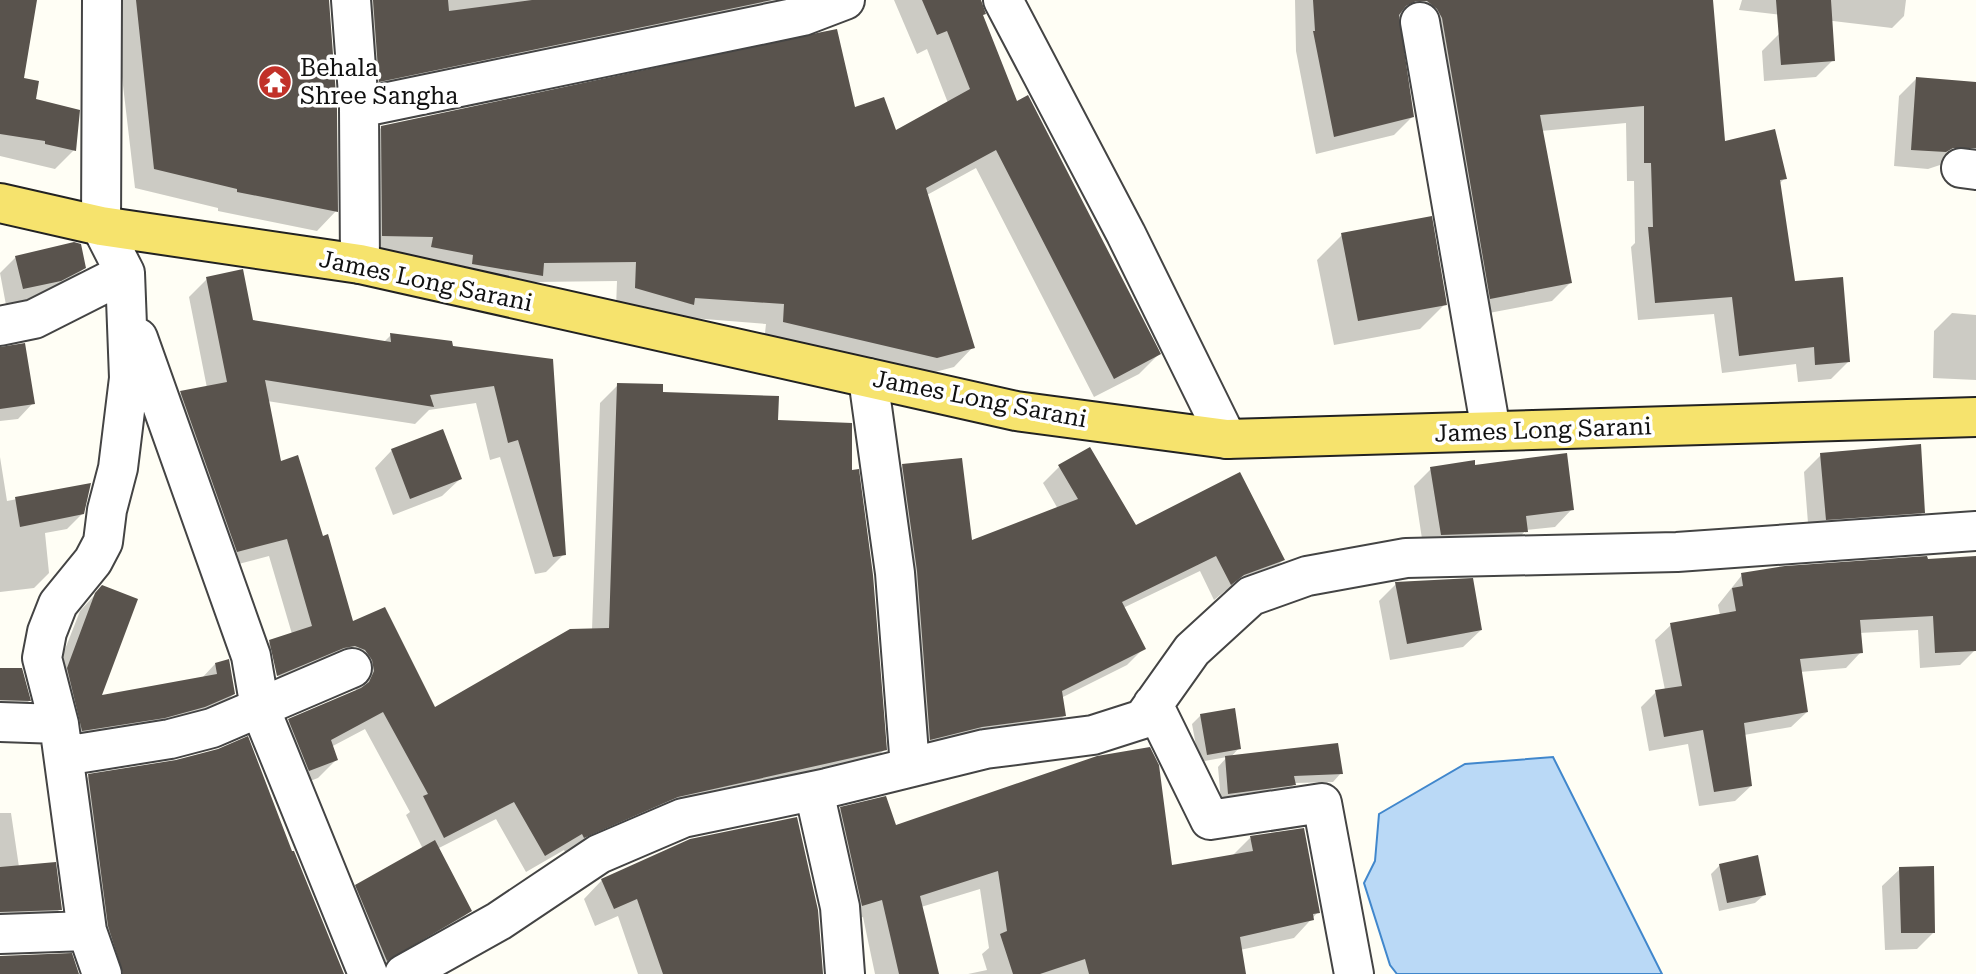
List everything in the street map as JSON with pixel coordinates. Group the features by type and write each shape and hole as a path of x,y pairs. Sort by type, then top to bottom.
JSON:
{"main road":[{"name":"James Long Sarani","path":"0,203 101,226 360,264 1016,411 1227,439 1976,417"}],"street":[{"path":"102,0 101,226 126,288 251,656 260,708 368,974"},
{"path":"351,0 359,108 360,264"},
{"path":"359,108 803,16 845,0"},
{"path":"1003,0 1120,222 1227,439"},
{"path":"1420,22 1491,431"},
{"path":"0,326 34,318 126,288"},
{"path":"102,974 87,930 62,740 42,658 47,632 58,604 93,561 103,542 107,510 118,468 129,378 126,288"},
{"path":"868,378 895,573 911,767"},
{"path":"404,974 499,921 599,854 683,818 814,791 985,749 1093,735 1143,719 1192,650 1251,596 1307,576 1406,558 1677,552 1976,531"},
{"path":"0,722 62,740 170,738 212,728 352,668"},
{"path":"1153,704 1210,820 1322,803 1354,974"},
{"path":"814,791 840,907 845,974"},
{"path":"0,934 87,930"}],"water":[{"path":"1553,757 1662,974 1397,974 1390,965 1364,883 1375,861 1379,814 1465,764"}],"building":[{"path":"0,0 37,0 24,78 39,81 36,99 80,110 76,151 45,144 45,141 0,134"},
{"path":"136,0 329,0 337,109 338,212 237,192 237,189 154,169"},
{"path":"373,0 448,0 449,11 532,0 772,0 379,82"},
{"path":"922,0 981,0 986,14 983,15 1017,101 1028,95 1161,354 1114,379 996,150 926,188 975,348 937,358 783,322 784,304 695,298 694,305 635,288 636,262 544,263 543,276 472,264 473,255 431,247 433,237 382,236 381,126 822,32 837,29 855,107 884,97 896,130 970,89 947,31 937,35"},
{"path":"1313,0 1713,0 1725,141 1775,129 1787,179 1780,180 1795,281 1843,277 1850,362 1815,365 1814,347 1739,356 1732,297 1655,303 1648,227 1653,227 1651,163 1644,163 1644,106 1540,115 1572,283 1490,299 1442,18 1437,9 1427,1 1416,1 1406,6 1399,15 1414,117 1334,137 1313,31"},
{"path":"1776,0 1831,0 1835,61 1781,65"},
{"path":"1916,77 1976,82 1976,148 1953,148 1946,152 1911,150"},
{"path":"1432,216 1447,305 1358,321 1341,233"},
{"path":"74,242 81,244 86,268 61,281 23,289 15,256"},
{"path":"243,269 253,320 391,342 390,333 452,341 453,346 553,359 566,555 553,557 518,440 508,443 494,386 430,395 434,407 265,380 281,461 298,455 323,536 328,534 353,621 385,607 435,707 570,629 609,628 617,383 663,384 663,392 779,396 778,420 852,423 852,470 859,469 873,575 887,750 678,797 584,838 582,834 545,856 514,802 444,838 423,796 428,794 383,712 331,740 338,760 309,771 288,719 361,688 369,682 374,671 372,660 365,650 355,646 277,676 269,640 312,626 287,539 237,552 180,391 227,382 206,277"},
{"path":"25,343 35,404 0,409 0,347"},
{"path":"443,429 462,479 410,499 391,449"},
{"path":"1921,444 1925,513 1826,520 1820,453"},
{"path":"1090,447 1136,525 1240,472 1285,560 1244,575 1231,585 1216,556 1122,602 1146,649 1062,691 1066,716 982,727 930,740 917,571 902,464 962,458 972,540 1078,499 1058,465"},
{"path":"1567,453 1574,510 1526,516 1528,532 1441,535 1430,467 1475,460 1475,465"},
{"path":"91,483 84,514 20,527 15,497"},
{"path":"1927,556 1928,559 1976,556 1976,651 1935,653 1933,616 1860,620 1863,653 1800,659 1808,712 1744,723 1752,786 1714,792 1703,730 1664,737 1655,690 1682,686 1670,623 1736,611 1732,588 1743,586 1741,573 1785,566"},
{"path":"1473,578 1482,630 1407,644 1395,582"},
{"path":"102,585 138,599 102,695 217,674 215,663 229,659 235,694 205,707 165,718 82,731 67,668 95,593"},
{"path":"0,668 22,668 31,701 0,700"},
{"path":"1235,708 1241,749 1207,755 1200,714"},
{"path":"248,736 292,851 344,974 123,974 108,926 88,774 176,760 218,749"},
{"path":"1338,743 1343,774 1294,776 1296,785 1228,794 1225,756"},
{"path":"1150,747 1159,765 1172,865 1253,851 1250,836 1304,828 1320,913 1313,914 1314,920 1240,937 1246,974 1089,974 1085,959 1040,974 1013,974 1000,934 1007,931 998,871 920,896 939,974 899,974 882,900 862,906 840,807 886,796 896,825 1097,756"},
{"path":"797,817 818,910 823,974 663,974 637,899 614,909 601,879 690,839"},
{"path":"435,840 472,911 387,961 355,885"},
{"path":"1758,855 1766,895 1727,903 1719,864"},
{"path":"56,862 62,910 0,912 0,867"},
{"path":"1934,866 1935,933 1901,933 1899,867"},
{"path":"72,953 79,974 0,974 0,956"}],"place":[{"name":"Behala Shree Sangha","path":"275,82"}]}
